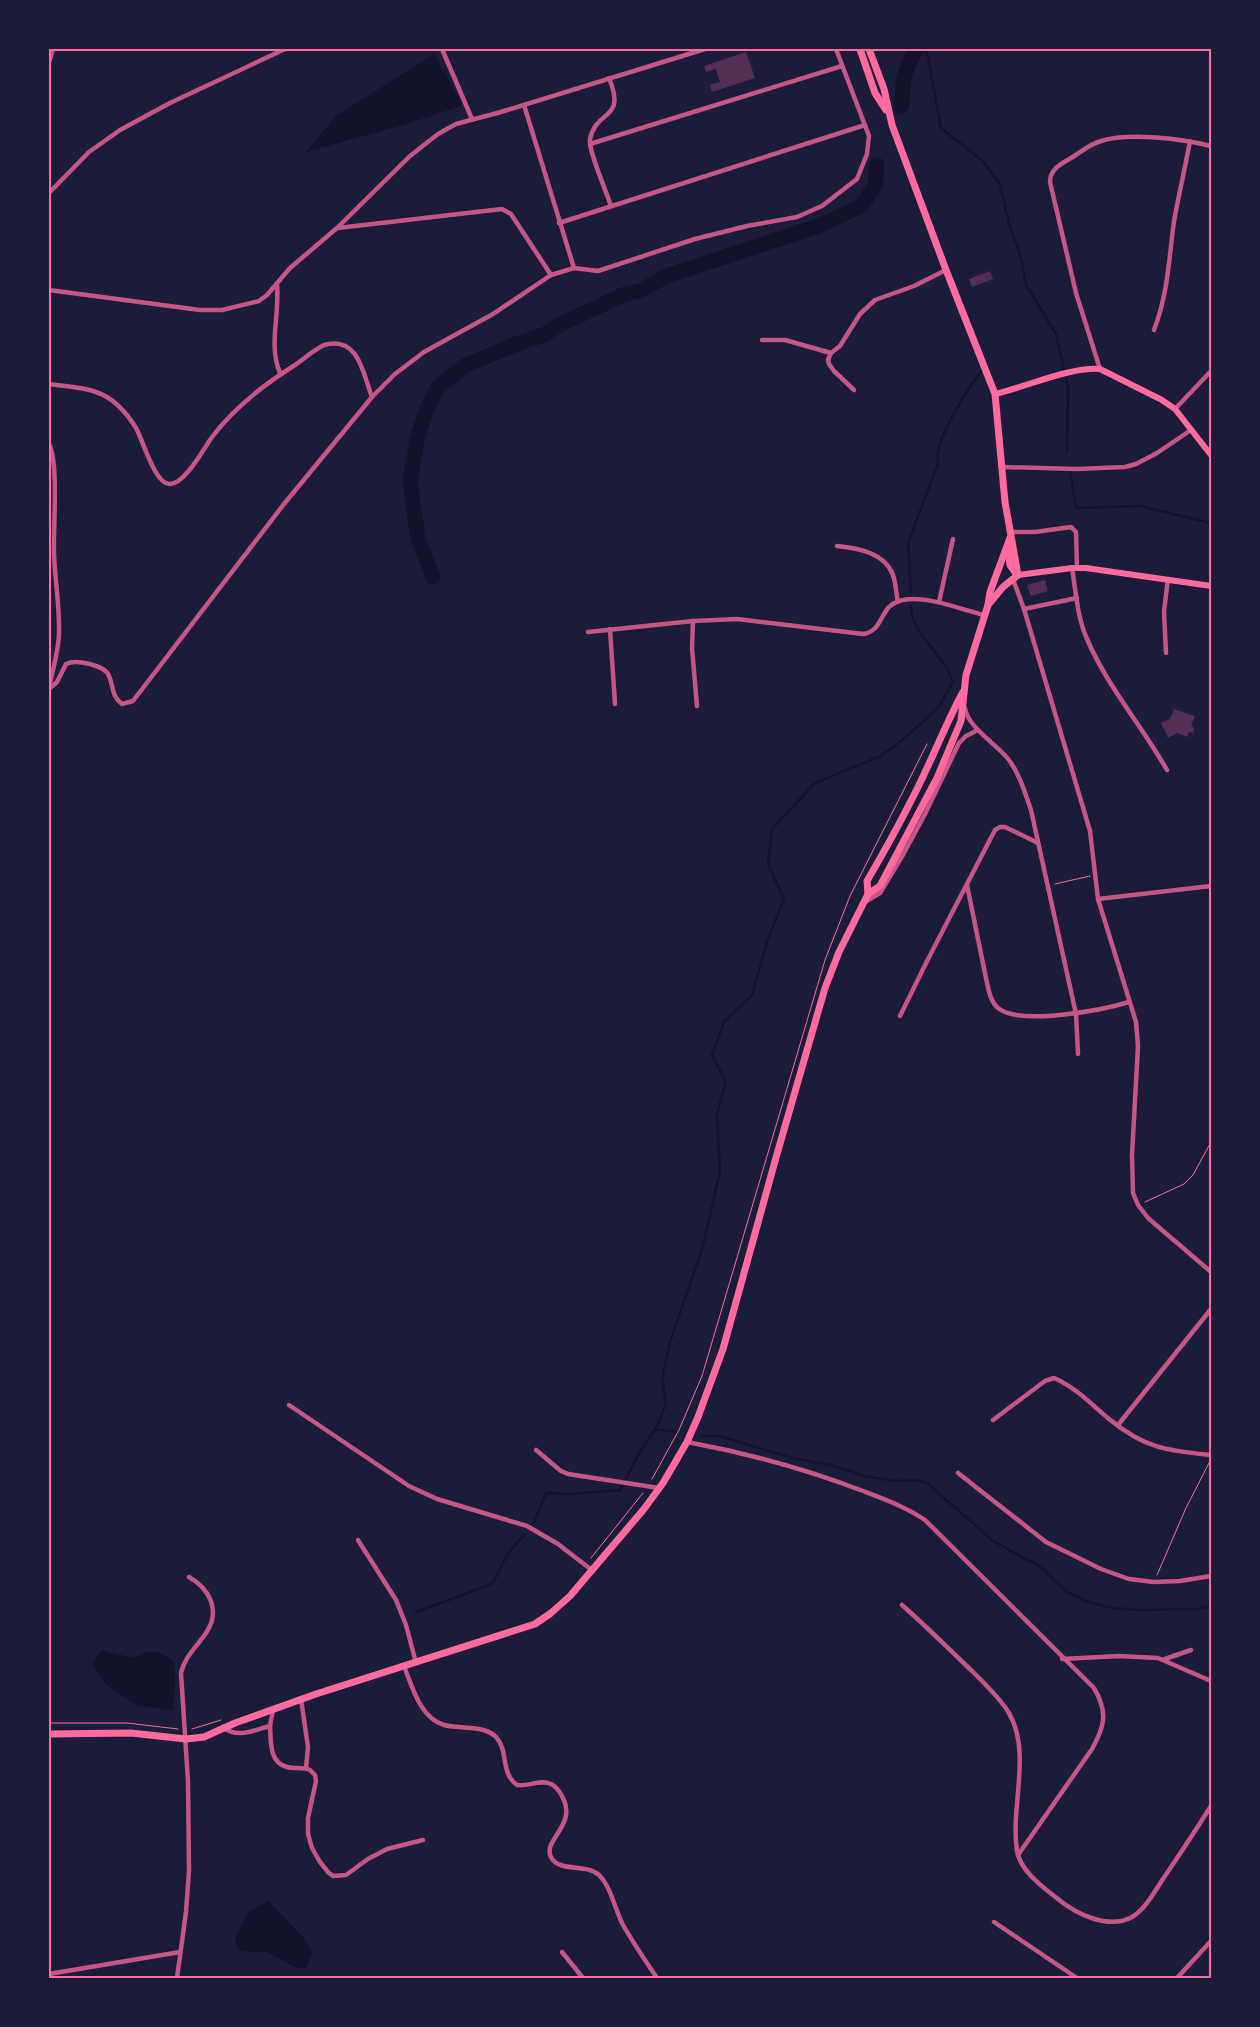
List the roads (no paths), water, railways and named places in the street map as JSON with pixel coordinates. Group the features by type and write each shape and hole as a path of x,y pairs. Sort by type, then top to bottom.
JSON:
{"main road":[{"path":"860,49 875,92 889,115"},
{"path":"869,49 884,89 889,115 946,270 995,394 1015,577"},
{"path":"995,394 1071,372 1100,369 1162,400 1175,409 1211,455"},
{"path":"49,1734 131,1733 186,1739 204,1737 223,1727 301,1699 535,1624 552,1613 593,1571 659,1488 687,1442 723,1349 825,988 838,952 868,894 880,886 955,743 961,721 966,675 993,583 1008,545 1010,534"},
{"path":"1008,545 1010,565 1015,577"},
{"path":"988,605 1015,577 1074,568 1211,586"},
{"path":"868,894 867,881 915,794 947,721 963,692"},
{"path":"947,721 953,719 961,721"},
{"path":"944,731 947,738 955,743"}],"street":[{"path":"49,63 53,49"},
{"path":"49,193 89,152 120,130 170,103 285,49"},
{"path":"442,49 472,119"},
{"path":"49,290 200,310 222,310 259,301 290,268 337,228 410,156 438,134 456,124 706,49"},
{"path":"49,688 57,682 66,664 73,662 82,663 106,671 114,696 118,702 128,704 132,701 284,504 372,397 395,374 424,352 494,314 551,275 574,268 598,270 695,239 747,226 798,217 822,206 857,179 863,166 869,141 865,125 836,49"},
{"path":"590,144 842,66"},
{"path":"609,78 615,95 615,104 594,130 590,144 611,206"},
{"path":"524,105 574,268"},
{"path":"559,222 865,125"},
{"path":"1100,369 1076,293 1050,182 1051,173 1057,167 1092,145 1107,139 1129,137 1190,141 1211,146"},
{"path":"1154,330 1167,282 1175,219 1190,141"},
{"path":"337,228 502,209 511,214 551,275"},
{"path":"854,390 830,367 828,360 831,353 840,346 860,314 876,300 914,286 946,270"},
{"path":"277,284 274,347 280,373"},
{"path":"762,340 785,340 831,353"},
{"path":"49,384 101,393 116,402 136,428 158,477 164,483 170,484 182,478 232,414 280,373 324,345 344,346 352,350 359,358 372,397"},
{"path":"1175,409 1211,371"},
{"path":"1002,466 1077,469 1136,464 1191,430"},
{"path":"49,444 54,463 53,531 59,626 56,660 49,688"},
{"path":"1010,534 1072,527 1076,532 1074,568 1077,598 1086,637 1167,770"},
{"path":"939,602 953,539"},
{"path":"838,546 869,552 884,561 892,573 898,602"},
{"path":"1015,577 1090,831 1098,898 1136,1022 1138,1046 1132,1155 1133,1193 1138,1205 1148,1218 1211,1272"},
{"path":"1166,653 1164,611 1168,579"},
{"path":"1024,609 1077,598"},
{"path":"588,632 693,621 752,620 863,634 876,628 889,607 898,602 912,599 939,602 984,615"},
{"path":"693,621 692,648 697,706"},
{"path":"610,629 615,704"},
{"path":"963,692 966,714 970,722 1010,762 1021,782 1031,810 1076,1014 1078,1054"},
{"path":"961,721 970,722"},
{"path":"864,902 880,893 904,853 955,743 978,730"},
{"path":"900,1016 995,830 1000,828 1012,830 1039,843"},
{"path":"967,885 987,983 995,1004 1007,1013 1020,1015 1076,1014 1107,1009 1129,1002"},
{"path":"1098,898 1211,886"},
{"path":"1118,1425 1211,1309"},
{"path":"993,1420 1045,1380 1054,1378 1072,1388 1141,1441 1154,1447 1211,1456"},
{"path":"289,1405 409,1486 437,1499 527,1526 552,1540 593,1571"},
{"path":"687,1442 748,1454 840,1482 892,1502 916,1515 924,1520 1062,1659 1094,1688 1102,1701 1104,1718 1101,1734 1018,1855"},
{"path":"536,1450 561,1471 568,1474 659,1488"},
{"path":"958,1473 1027,1528 1053,1546 1115,1575 1154,1582 1180,1581 1211,1576"},
{"path":"358,1540 396,1600 406,1626 416,1663"},
{"path":"177,1978 186,1912 189,1871 186,1739 181,1683 183,1663 206,1634 213,1614 212,1603 207,1591 201,1584 189,1577"},
{"path":"902,1605 936,1635 995,1694 1009,1713 1016,1732 1019,1750 1015,1828 1018,1855 1024,1867 1061,1902 1090,1918 1106,1922 1122,1921 1132,1916 1154,1892 1211,1806"},
{"path":"1165,1659 1191,1650"},
{"path":"1062,1659 1147,1656 1165,1659 1211,1682"},
{"path":"404,1666 419,1702 432,1719 445,1725 482,1730 492,1734 502,1748 507,1773 517,1785 545,1782 556,1787 565,1801 568,1812 563,1826 551,1845 549,1853 551,1858 556,1863 586,1868 600,1876 622,1923 657,1978"},
{"path":"301,1699 308,1747 306,1768"},
{"path":"273,1710 270,1726 273,1755 276,1761 287,1767 306,1768 313,1772 316,1781 308,1818 308,1834 312,1848 328,1872 333,1876 346,1875 368,1859 388,1849 423,1840"},
{"path":"223,1727 229,1732 238,1734 270,1726"},
{"path":"994,1922 1078,1978"},
{"path":"1177,1978 1211,1941"},
{"path":"49,1974 180,1952"},
{"path":"562,1952 582,1978"}],"waterway":[{"path":"901,107 905,74 916,49"},
{"path":"925,49 941,128 983,161 1000,184 1009,224 1021,258 1026,285 1056,334 1068,387 1067,451"},
{"path":"433,577 418,539 410,481 417,440 426,411 438,387 466,365 519,343 544,335 557,326 625,294 642,290 666,276 819,226 861,206 875,186 877,165"},
{"path":"911,592 908,543 938,463 938,453 944,433 962,399 981,372"},
{"path":"1070,471 1076,508 1140,506 1211,523"},
{"path":"534,1522 546,1493 570,1494 620,1490 637,1457 658,1424 666,1403 662,1379 670,1342 703,1246 720,1172 717,1114 726,1082 712,1055 724,1022 752,995 768,939 784,899 768,864 772,829 815,783 881,756 906,737 938,708 953,682 945,666 918,630 914,622 911,606"},
{"path":"655,1429 676,1432"},
{"path":"701,1436 719,1436 792,1458 830,1465 865,1476 896,1481 915,1480 927,1483 992,1540 1037,1564 1067,1592 1088,1602 1113,1608 1138,1610 1196,1609 1211,1606"},
{"path":"416,1612 492,1584 509,1553 525,1535"}]}
